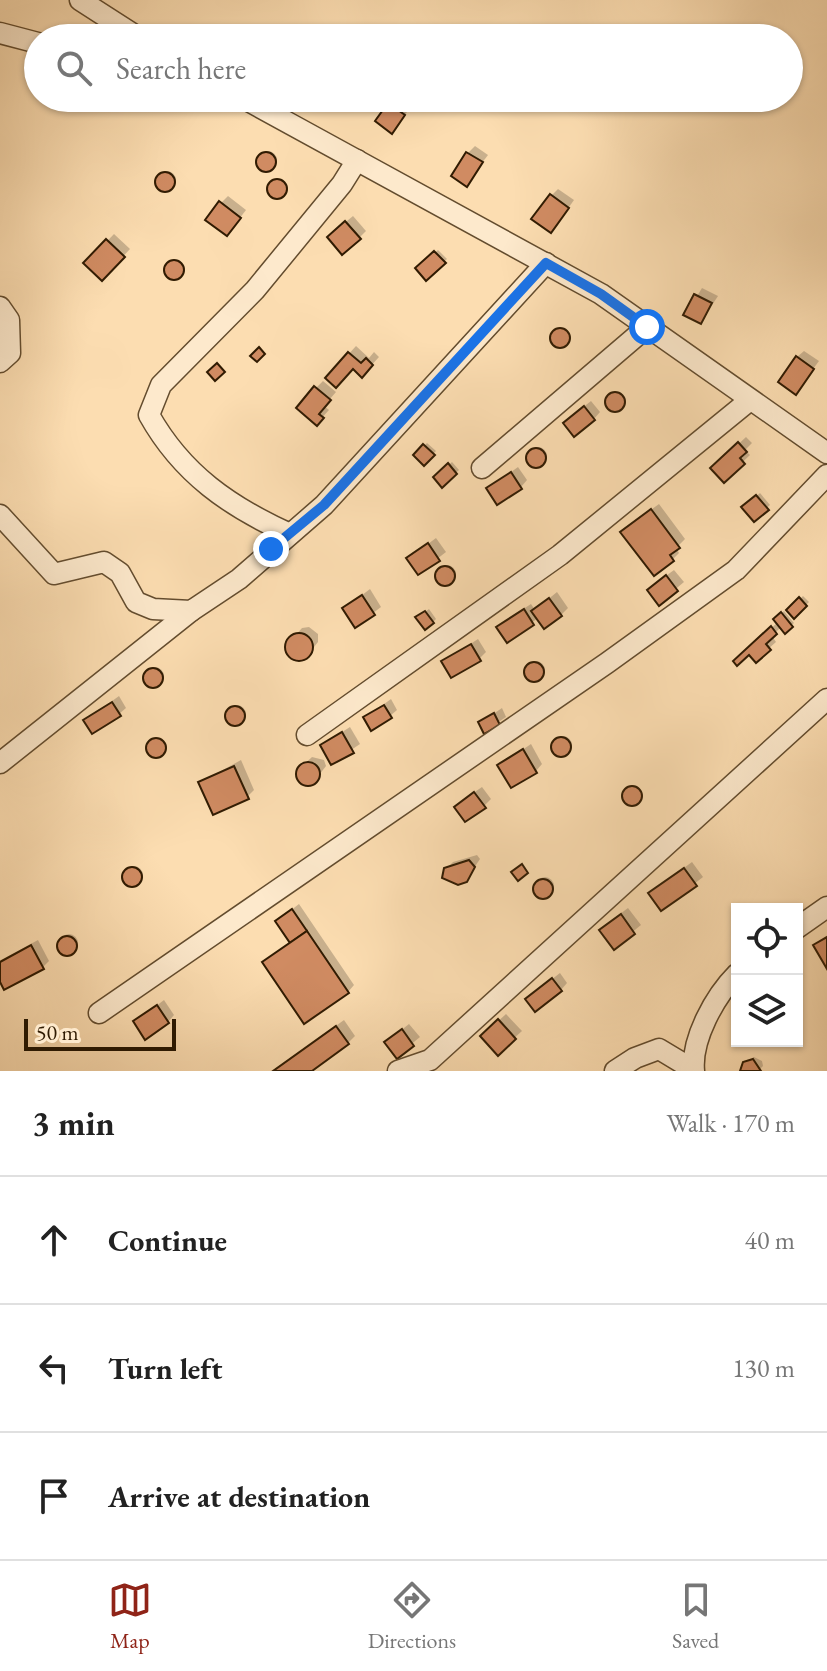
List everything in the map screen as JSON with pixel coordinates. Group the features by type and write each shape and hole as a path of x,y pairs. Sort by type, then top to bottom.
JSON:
{"street":[{"path":"80,0 117,24"},
{"path":"0,33 24,39"},
{"path":"269,112 601,294 827,453"},
{"path":"290,534 248,515 198,478 167,447 149,415 161,385 255,290 342,184 357,160"},
{"path":"0,763 191,611 239,579 324,505 546,263"},
{"path":"0,307 9,320 10,353 0,362"},
{"path":"482,468 647,327"},
{"path":"307,735 560,555 750,400"},
{"path":"99,1013 607,663 736,570 827,475"},
{"path":"0,515 54,574 104,562 120,573 136,602 153,609 191,611"},
{"path":"398,1071 430,1060 827,699"},
{"path":"803,924 827,907"},
{"path":"694,1071 693,1057 720,991 736,975"},
{"path":"615,1071 635,1058 659,1049 684,1064 687,1071"}],"building":[{"path":"382,112 401,112 405,115 392,134 375,121"},
{"path":"262,152 270,152 276,162 270,172 262,172 256,166 256,158"},
{"path":"466,152 483,162 467,187 451,176"},
{"path":"161,172 169,172 175,182 169,192 161,192 155,186 155,178"},
{"path":"273,179 281,179 287,189 281,199 273,199 267,193 267,185"},
{"path":"550,194 569,208 551,233 531,219"},
{"path":"219,201 241,218 227,236 205,220"},
{"path":"345,221 361,239 342,255 327,237"},
{"path":"106,239 125,257 102,281 83,263"},
{"path":"434,251 446,263 426,281 415,268"},
{"path":"170,260 178,260 184,270 178,280 170,280 164,274 164,266"},
{"path":"694,294 712,303 701,324 683,315"},
{"path":"556,328 564,328 570,338 564,348 556,348 550,342 550,334"},
{"path":"259,347 265,354 257,362 250,356"},
{"path":"348,352 361,363 366,358 373,365 362,378 353,369 336,388 325,378"},
{"path":"796,356 814,369 796,395 778,382"},
{"path":"217,363 225,372 215,381 207,372"},
{"path":"314,386 331,400 319,414 324,418 317,426 296,408"},
{"path":"611,392 619,392 625,402 619,412 611,412 605,406 605,398"},
{"path":"584,406 595,420 574,437 563,423"},
{"path":"738,442 747,452 740,458 745,464 724,483 710,468"},
{"path":"423,444 435,455 424,466 413,455"},
{"path":"532,448 540,448 546,458 540,468 532,468 526,462 526,454"},
{"path":"448,463 457,474 442,488 433,477"},
{"path":"511,472 522,489 497,505 486,488"},
{"path":"756,495 769,510 754,522 741,507"},
{"path":"651,509 680,548 670,555 674,561 654,576 620,532"},
{"path":"428,543 440,561 418,575 406,558"},
{"path":"441,566 449,566 455,576 449,586 441,586 435,580 435,572"},
{"path":"666,575 678,591 659,606 647,590"},
{"path":"362,595 375,615 355,628 342,608"},
{"path":"799,597 807,606 794,619 786,610"},
{"path":"549,598 562,616 544,629 531,611"},
{"path":"524,609 534,625 507,643 496,627"},
{"path":"425,611 434,623 425,630 415,617"},
{"path":"781,612 793,627 785,634 773,619"},
{"path":"771,626 777,634 766,644 771,650 756,663 749,655 737,666 733,661"},
{"path":"299,633 309,637 313,647 309,657 299,661 289,657 285,647 289,637"},
{"path":"471,644 481,661 451,678 441,661"},
{"path":"530,662 538,662 544,672 538,682 530,682 524,676 524,668"},
{"path":"149,668 157,668 163,678 157,688 149,688 143,682 143,674"},
{"path":"112,702 121,716 92,734 83,720"},
{"path":"384,705 392,718 371,731 363,717"},
{"path":"231,706 239,706 245,716 239,726 231,726 225,720 225,712"},
{"path":"494,713 500,725 484,734 478,722"},
{"path":"342,732 354,753 331,765 320,745"},
{"path":"557,737 565,737 571,747 565,757 557,757 551,751 551,743"},
{"path":"152,738 160,738 166,748 160,758 152,758 146,752 146,744"},
{"path":"523,749 537,773 511,788 497,765"},
{"path":"308,762 317,765 320,774 317,783 308,786 299,783 296,774 299,765"},
{"path":"234,766 249,799 213,815 198,782"},
{"path":"628,786 636,786 642,796 636,806 628,806 622,800 622,792"},
{"path":"474,792 486,808 465,822 454,807"},
{"path":"469,860 475,867 467,882 458,885 442,878 444,868"},
{"path":"522,864 528,873 518,881 511,872"},
{"path":"128,867 136,867 142,877 136,887 128,887 122,881 122,873"},
{"path":"684,868 697,886 661,911 648,893"},
{"path":"539,879 547,879 553,889 547,899 539,899 533,893 533,885"},
{"path":"292,909 307,931 290,943 275,921"},
{"path":"621,914 635,934 614,950 599,930"},
{"path":"307,931 349,993 304,1024 262,962"},
{"path":"63,936 71,936 77,946 71,956 63,956 57,950 57,942"},
{"path":"827,937 827,969 813,945"},
{"path":"31,945 44,969 4,990 0,982 0,962"},
{"path":"552,978 562,991 535,1012 525,999"},
{"path":"157,1005 169,1023 145,1040 133,1021"},
{"path":"498,1019 516,1039 498,1056 480,1036"},
{"path":"336,1026 349,1044 312,1071 273,1071"},
{"path":"402,1029 414,1046 397,1059 384,1042"},
{"path":"753,1059 761,1071 740,1071 743,1062"}],"route":[{"path":"271,549 324,505 546,263 601,294 647,327"}]}
